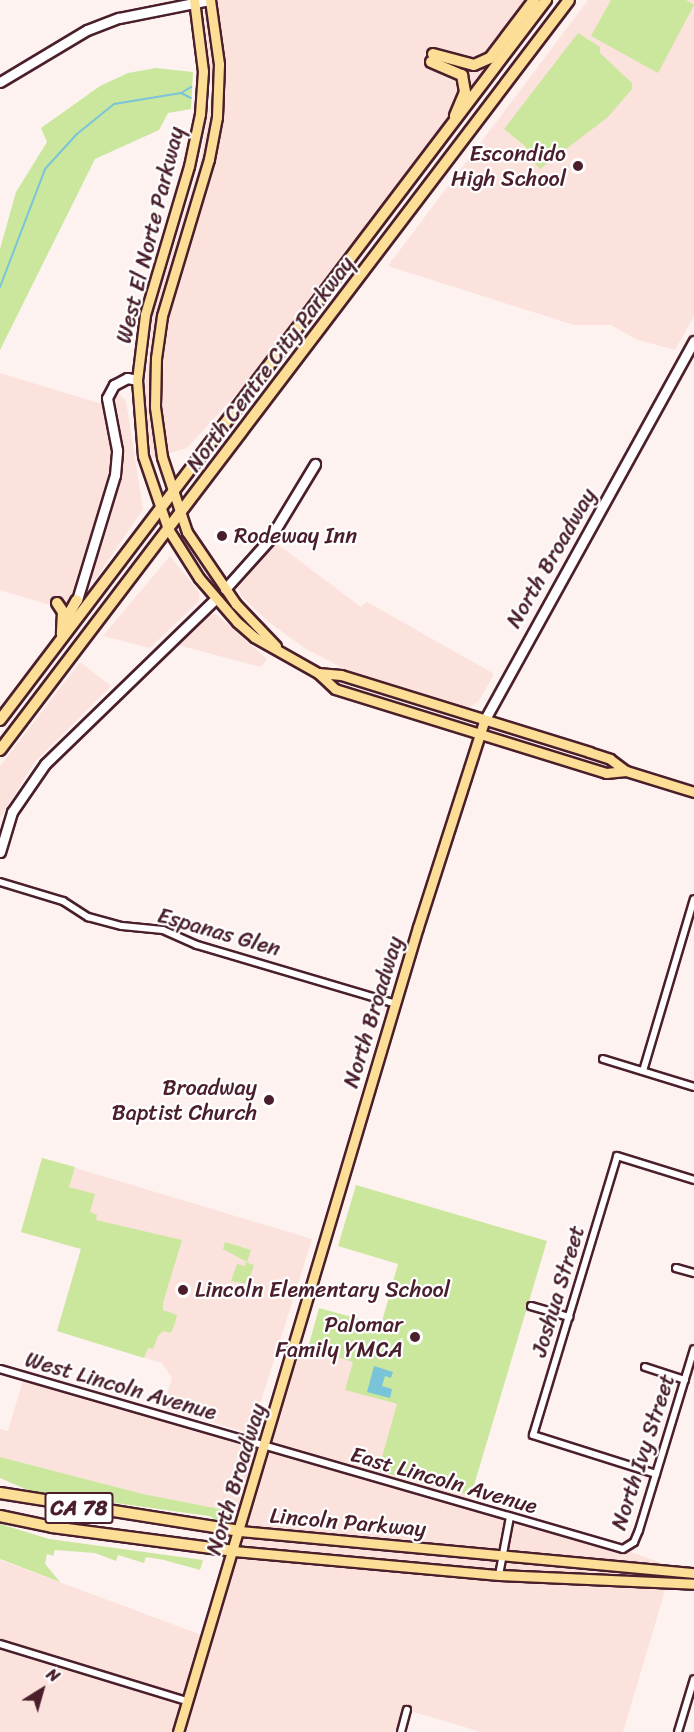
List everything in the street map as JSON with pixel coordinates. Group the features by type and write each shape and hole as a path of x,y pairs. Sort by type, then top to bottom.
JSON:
{"highway":[{"path":"447,133 465,92 465,83 457,71 432,58 474,64 490,58 534,0"},
{"name":"North Centre City Parkway","path":"0,720 546,0"},
{"name":"North Centre City Parkway","path":"0,750 569,0"},
{"path":"61,637 64,623 77,600"},
{"path":"57,603 64,623"},
{"name":"Lincoln Parkway","path":"0,1493 240,1531"},
{"name":"Lincoln Parkway","path":"0,1516 52,1527 234,1551"}],"main road":[{"name":"West El Norte Parkway","path":"209,0 219,64 213,142 162,316 156,358 156,424 172,492 199,553 225,589 277,647"},
{"name":"West El Norte Parkway","path":"194,1 203,71 200,114 189,166 145,315 137,380 141,442 168,530 214,599 254,637 277,647 318,673 335,690 606,773 626,771"},
{"name":"West El Norte Parkway","path":"318,673 341,675 610,759 626,771"},
{"name":"North Broadway","path":"178,1732 266,1447 396,1004 484,720"},
{"path":"626,771 694,792"},
{"name":"Lincoln Parkway","path":"240,1531 694,1573"},
{"name":"Lincoln Parkway","path":"234,1551 499,1575 694,1584"}],"street":[{"path":"0,82 87,30 119,18 194,1 209,0"},
{"name":"North Broadway","path":"484,720 693,346"},
{"path":"77,600 115,474 117,450 107,398 114,386 127,378 137,380"},
{"path":"225,589 269,540 315,464"},
{"path":"0,852 12,812 45,764 214,599"},
{"name":"Espanas Glen","path":"0,882 63,901 88,916 122,926 163,930 197,945 396,1004"},
{"path":"643,1071 694,899"},
{"path":"603,1059 694,1087"},
{"name":"Joshua Street","path":"656,1474 533,1435 617,1156 694,1180"},
{"path":"676,1268 694,1273"},
{"path":"531,1306 569,1317"},
{"name":"North Ivy Street","path":"612,1547 623,1549 634,1542 694,1349"},
{"path":"645,1367 685,1380"},
{"name":"West Lincoln Avenue","path":"0,1369 266,1447"},
{"name":"East Lincoln Avenue","path":"266,1447 612,1547"},
{"path":"499,1575 510,1517"},
{"path":"0,1644 187,1701"},
{"path":"678,1732 694,1679"},
{"path":"401,1732 407,1710"}],"shaded area":[{"path":"203,0 531,0 441,132 252,377 187,448 152,458 144,401 153,314 199,167 212,92"},
{"name":"Escondido High School","path":"588,0 694,0 694,316 675,350 638,340 611,325 574,325 388,266"},
{"path":"0,373 108,406 115,475 70,611 0,590"},
{"path":"119,394 126,401 143,509 95,580 90,578 119,477 112,400"},
{"path":"276,543 361,607 367,602 494,674 478,702 468,708 355,674 306,649 270,623 241,596 238,588"},
{"path":"170,556 199,592 199,601 150,648 103,636"},
{"path":"216,614 267,659 261,667 178,645 209,615"},
{"path":"80,662 111,686 34,763 0,818 0,766"},
{"name":"Lincoln Elementary School","path":"42,1158 312,1239 252,1430 246,1432 163,1408 172,1378 162,1363 57,1331 81,1249 21,1232"},
{"path":"296,1344 354,1362 346,1390 395,1404 403,1376 497,1406 468,1505 623,1549 672,1567 623,1732 481,1732 407,1710 401,1732 0,1732 0,1560 207,1637 245,1514 143,1494 0,1457 0,1429 8,1431 24,1377 265,1447"}],"green space":[{"path":"611,0 686,0 694,5 658,73 591,36"},
{"path":"578,33 600,47 600,53 632,83 632,89 608,117 540,169 523,151 526,147 504,129"},
{"path":"156,68 193,72 191,109 168,113 159,130 95,159 0,350 0,249 16,192 47,142 41,128 100,86 128,73"},
{"path":"42,1158 75,1167 69,1187 95,1194 90,1212 97,1215 96,1220 182,1240 163,1303 163,1310 177,1315 175,1323 171,1333 163,1331 158,1336 153,1349 148,1348 144,1358 57,1331 81,1249 21,1232"},
{"name":"Palomar Family YMCA","path":"356,1185 547,1241 471,1495 378,1471 397,1404 345,1390 353,1362 308,1348 319,1308 381,1325 398,1264 338,1246"},
{"path":"225,1242 251,1250 247,1262 223,1249"},
{"path":"246,1262 254,1265 248,1284 231,1281 237,1264 245,1266"},
{"path":"0,1457 143,1494 230,1511 227,1519 219,1521 209,1516 30,1491 0,1478"},
{"path":"0,1524 49,1539 203,1560 200,1570 146,1557 144,1563 118,1555 116,1561 95,1553 55,1550 53,1556 47,1554 45,1564 60,1582 0,1559"}],"water":[{"path":"374,1366 393,1372 391,1378 385,1376 382,1386 392,1389 390,1398 367,1392"}],"waterway":[{"path":"0,287 45,169 77,134 114,104 181,93 191,87"},
{"path":"181,93 191,98"}],"place":[{"name":"Escondido High School","path":"578,166"},
{"name":"Rodeway Inn","path":"222,536"},
{"name":"Broadway Baptist Church","path":"269,1100"},
{"name":"Lincoln Elementary School","path":"183,1290"},
{"name":"Palomar Family YMCA","path":"415,1337"}]}
